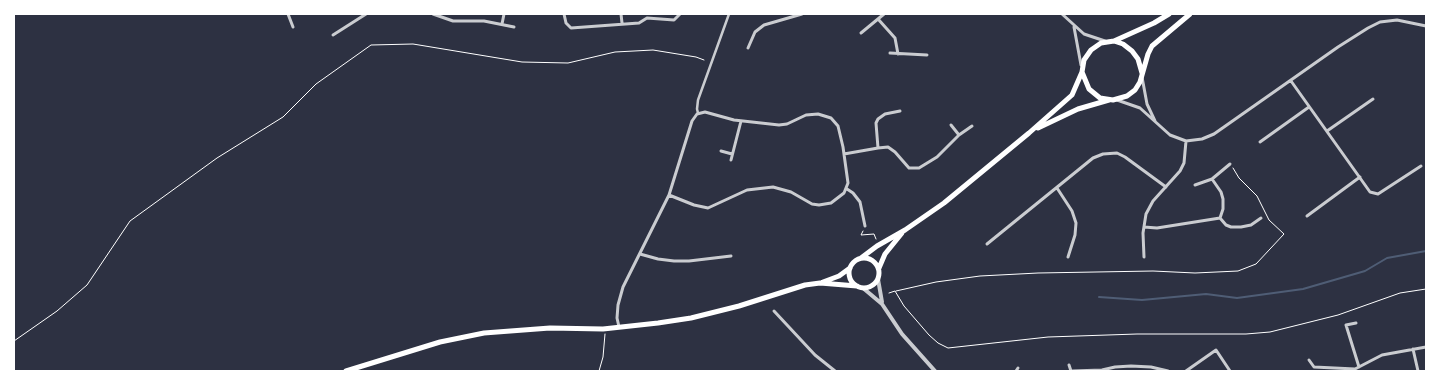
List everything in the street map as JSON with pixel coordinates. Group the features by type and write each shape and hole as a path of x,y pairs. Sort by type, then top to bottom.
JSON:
{"main road":[{"path":"346,371 440,342 484,333 550,328 619,327 707,315 751,303 795,287 820,283 839,276 850,268 854,262 877,246 905,230 944,203 1072,95 1084,60 1096,46 1114,41 1145,28 1169,14"},
{"path":"1082,70 1086,84 1100,98 1117,100 1127,96 1135,90 1152,46 1190,14"},
{"path":"1114,41 1123,44 1132,51 1138,59 1142,74"},
{"path":"1029,133 1066,114 1110,100"},
{"path":"820,283 863,288 872,285 878,279 879,268 885,254 905,230"},
{"path":"861,258 871,259 879,268"},
{"path":"850,268 851,280 857,286"}],"street":[{"path":"288,14 293,27"},
{"path":"333,35 366,14"},
{"path":"433,14 456,21 484,21 514,27"},
{"path":"502,24 504,14"},
{"path":"564,14 566,24 571,28 639,22 647,18 674,20 680,14"},
{"path":"620,14 622,24"},
{"path":"698,113 698,100 729,14"},
{"path":"748,48 755,32 764,24 802,14"},
{"path":"861,33 884,14"},
{"path":"1062,14 1084,34 1105,42"},
{"path":"878,19 895,38 898,54"},
{"path":"1117,100 1135,105 1170,135 1186,140 1209,137 1375,24 1398,20 1426,26"},
{"path":"1074,26 1082,70"},
{"path":"890,53 927,55"},
{"path":"1142,74 1147,104 1156,124"},
{"path":"1290,81 1370,192 1378,194 1421,166"},
{"path":"1327,131 1373,99"},
{"path":"1260,142 1309,107"},
{"path":"878,148 876,123 885,114 900,110"},
{"path":"619,327 617,318 620,298 669,195 692,121 698,113 712,113 728,119 782,125 806,115 824,114 832,118 838,126 848,178 846,189 834,201 819,205 808,202 791,192 773,187 747,190 708,208 694,205 669,195"},
{"path":"730,160 741,121"},
{"path":"951,125 959,135"},
{"path":"844,154 878,148 890,148 909,168 919,168 937,157 959,135 972,126"},
{"path":"1144,257 1144,227 1148,208 1183,167 1186,140"},
{"path":"721,152 732,154"},
{"path":"987,244 1093,158 1107,153 1125,157 1166,187"},
{"path":"1195,185 1212,178 1230,164"},
{"path":"1212,178 1223,199 1220,218"},
{"path":"1307,216 1360,178"},
{"path":"1057,188 1072,211 1076,223 1075,234 1068,257"},
{"path":"846,189 853,193 860,202 865,226"},
{"path":"1144,227 1157,228 1220,218"},
{"path":"1220,218 1229,226 1237,228 1251,225 1261,218"},
{"path":"640,254 674,261 730,256"},
{"path":"878,279 882,304"},
{"path":"863,288 882,304 902,334 935,371"},
{"path":"774,311 816,355 835,371"},
{"path":"1356,323 1346,325 1359,368"},
{"path":"1309,360 1314,367 1347,370 1359,368 1382,355 1426,347"},
{"path":"1413,349 1418,371"},
{"path":"1186,371 1216,350 1230,371"},
{"path":"1069,365 1071,371 1102,370 1131,366 1151,367 1168,371"},
{"path":"1312,371 1314,367"}],"path":[{"path":"14,341 57,311 87,285 130,222 217,158 283,117 316,84 371,45 413,44 522,62 568,63 615,52 653,50 704,60"},
{"path":"889,293 936,282 980,276 1038,273 1153,271 1196,273 1238,271 1256,264 1284,234 1269,220 1257,196 1239,178 1230,164"},
{"path":"865,226 861,235 874,234 876,239"},
{"path":"895,291 904,306 929,335 938,343 948,348 1048,337 1270,332 1338,316 1400,293 1426,289"},
{"path":"599,371 603,357 604,328"}],"waterway":[{"path":"1099,297 1142,300 1206,294 1237,298 1303,289 1365,271 1387,258 1426,251"}]}
